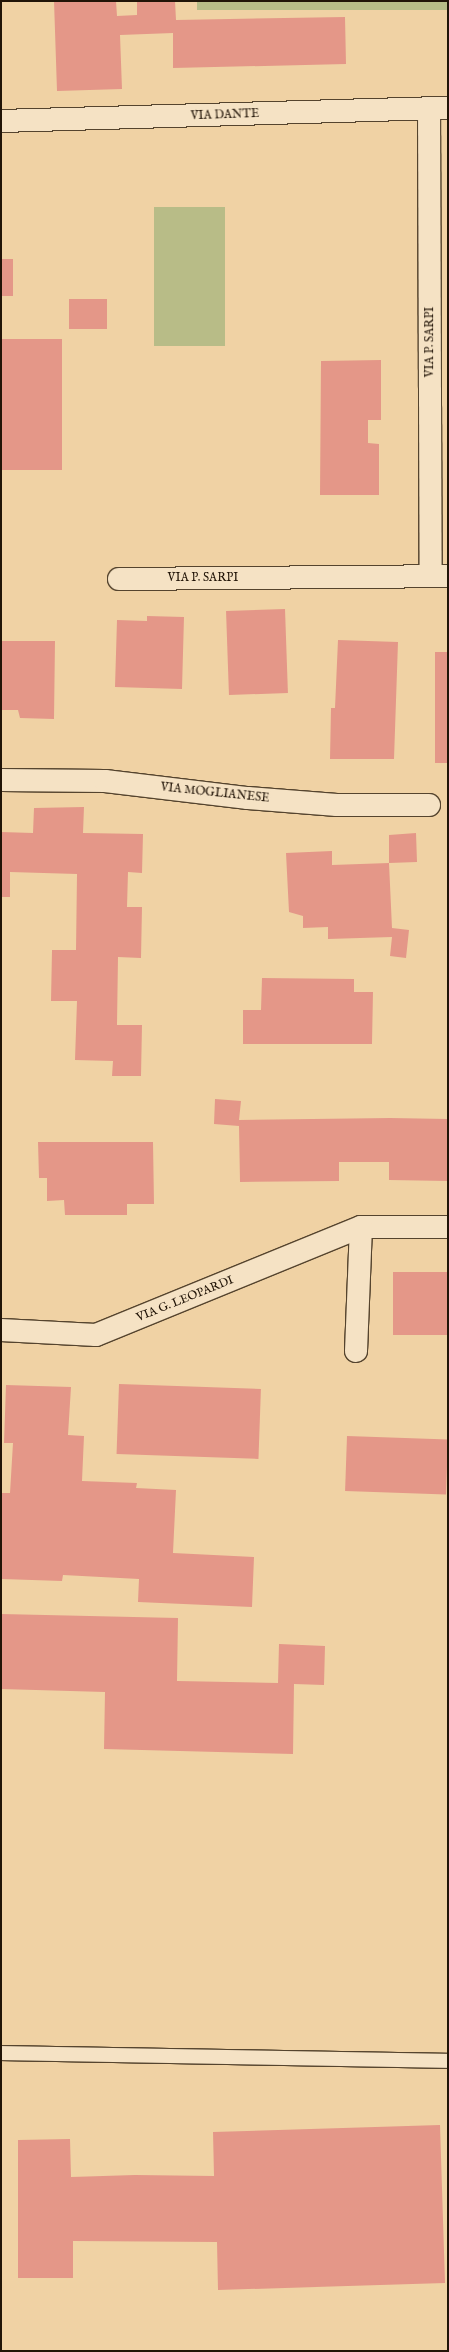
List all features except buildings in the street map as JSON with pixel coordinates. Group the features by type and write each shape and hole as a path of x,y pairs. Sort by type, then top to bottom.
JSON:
{"street":[{"name":"VIA DANTE","path":"1,121 439,108"},
{"name":"VIA P. SARPI","path":"119,579 440,576 439,108"},
{"name":"VIA MOGLIANESE","path":"1,780 105,781 248,798 336,805 428,805"},
{"name":"VIA G. LEOPARDI","path":"1,1330 96,1335 361,1227 448,1227"},
{"path":"356,1351 361,1227"}],"lane":[{"path":"1,2053 448,2061"}],"green space":[{"path":"197,1 448,1 448,10 197,10"},
{"path":"154,207 225,207 225,346 154,346"}]}
